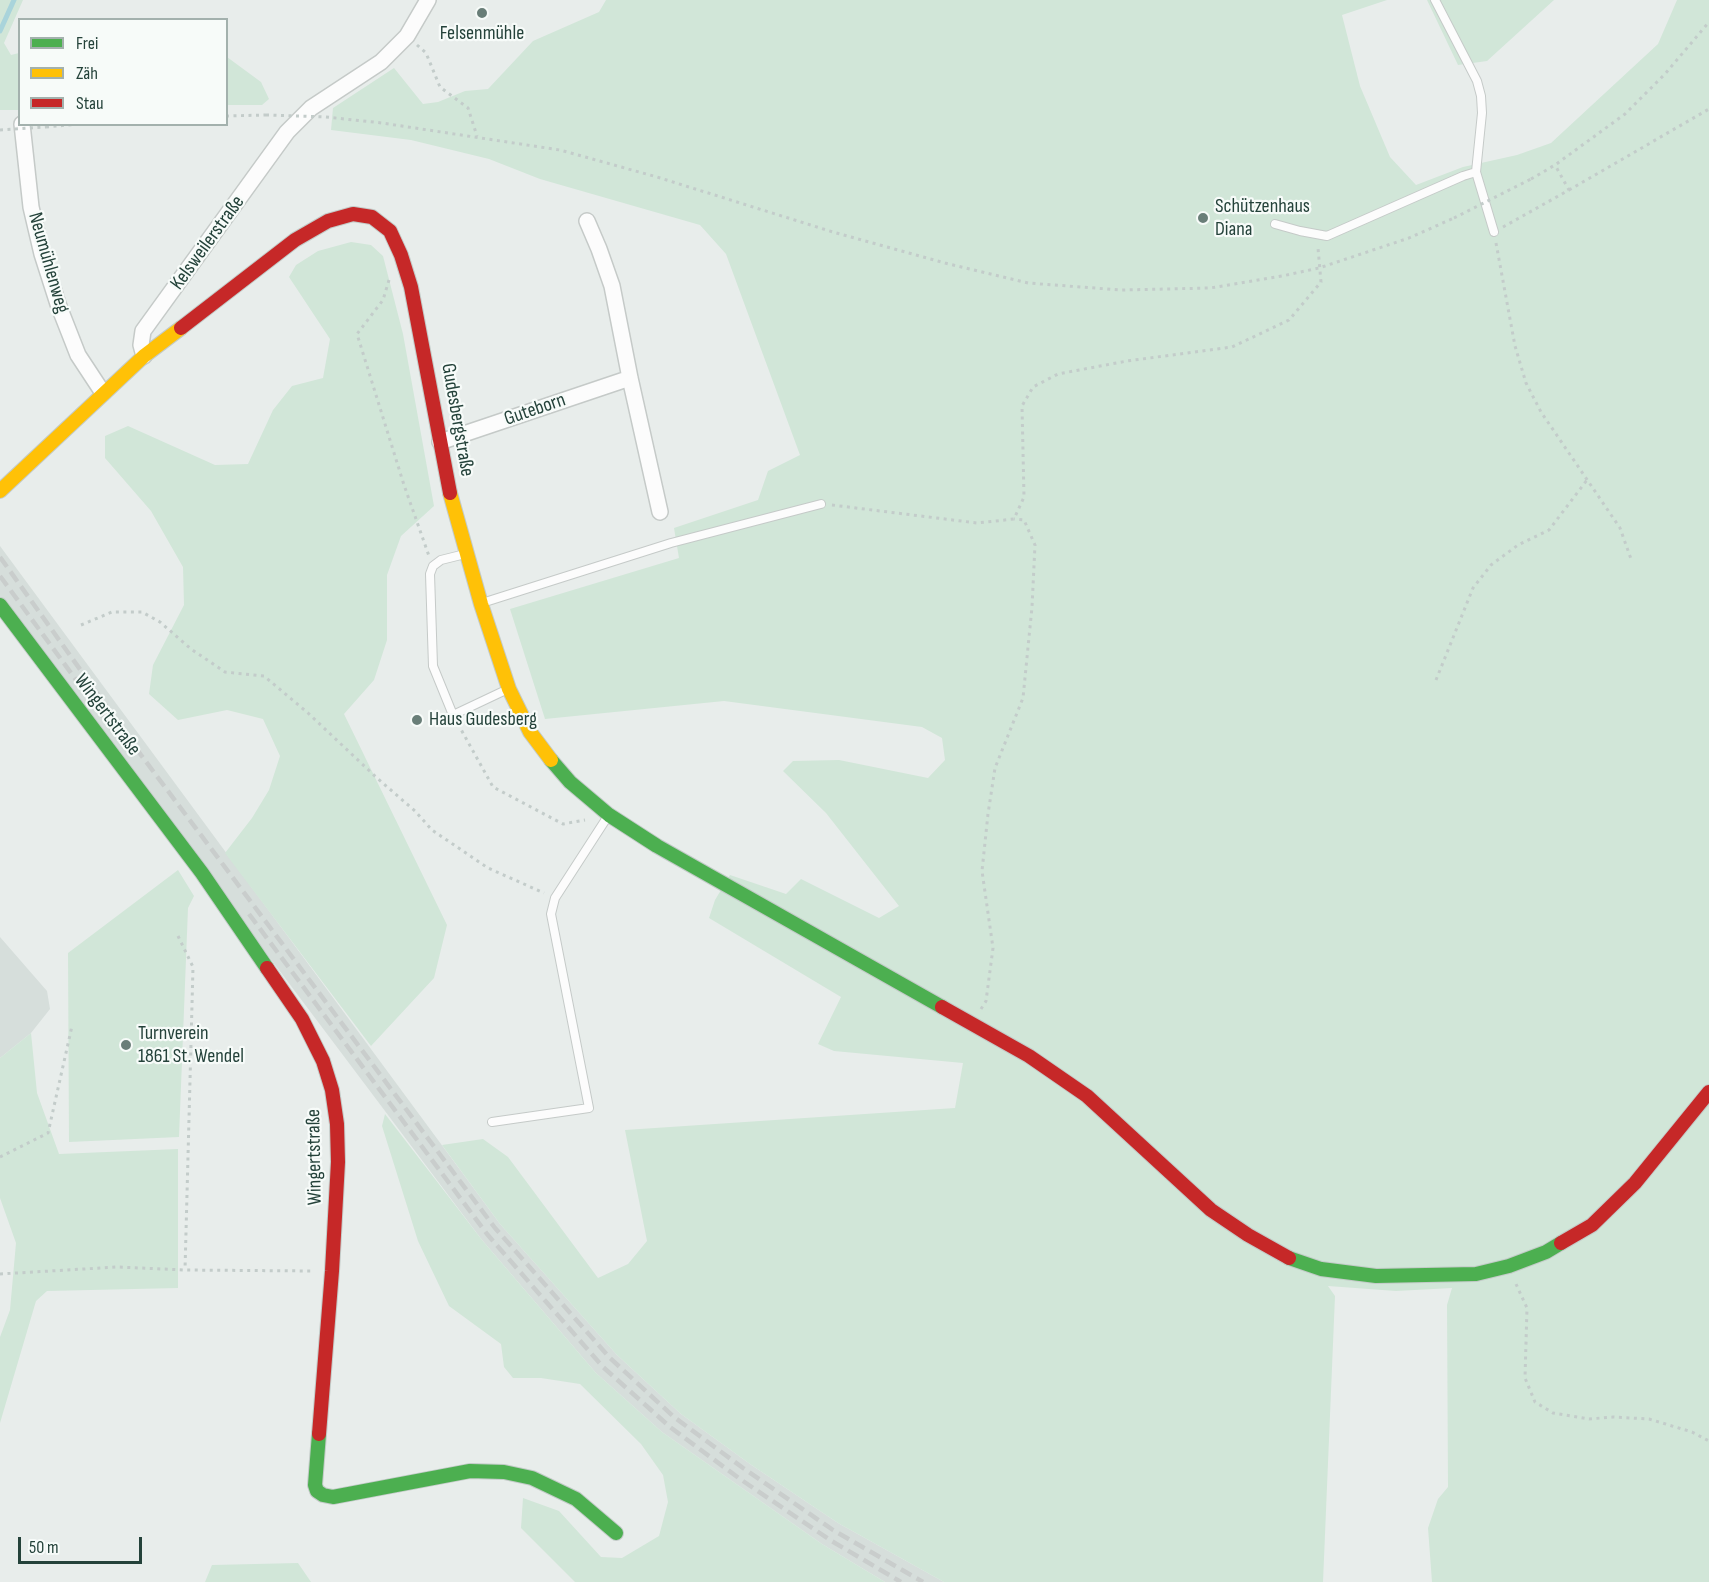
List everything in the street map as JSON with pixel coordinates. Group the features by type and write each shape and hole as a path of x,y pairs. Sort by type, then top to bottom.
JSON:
{"main road":[{"name":"Gudesbergstraße","path":"144,356 295,240 328,221 353,214 372,217 390,231 401,255 411,288 452,499 481,604 508,689 530,732 548,757 570,782 609,815 657,846 1029,1056 1087,1096 1211,1210 1248,1235 1287,1257 1321,1269 1376,1276 1436,1276 1476,1274 1509,1266 1546,1252 1592,1226 1635,1183 1709,1092"},
{"path":"0,491 144,356"},
{"name":"Wingertstraße","path":"0,605 201,873 302,1019 323,1061 332,1090 337,1124 338,1162 315,1485 317,1491 333,1497 470,1471 504,1472 532,1478 576,1499 616,1533"}],"street":[{"name":"Kelsweilerstraße","path":"144,356 141,345 144,331 287,132 311,108 381,62 406,36 428,0"},
{"name":"Neumühlenweg","path":"22,126 31,207 42,254 78,355 103,393"},
{"path":"587,221 600,249 612,286 660,512"},
{"name":"Guteborn","path":"440,442 630,378"}],"lane":[{"path":"1434,0 1477,81 1481,96 1482,113 1476,172 1494,232"},
{"path":"1275,224 1327,236 1476,172"},
{"path":"481,604 671,543 821,504"},
{"path":"466,554 441,560 433,566 430,574 434,666 453,715 508,689"},
{"path":"492,1122 589,1108 550,914 555,898 609,815"}],"path":[{"path":"228,116 326,117 382,123 560,150 657,177 833,232 1028,283 1121,290 1210,288 1319,268 1409,238 1531,179 1555,165 1625,114 1665,74 1709,22"},
{"path":"406,36 426,53 440,87 468,108 477,137"},
{"path":"1631,559 1620,528 1541,412 1526,383 1515,346 1494,232 1709,109"},
{"path":"0,130 57,126"},
{"path":"1555,165 1569,190"},
{"path":"1014,519 1024,497 1022,406 1034,387 1058,374 1127,361 1232,346 1289,320 1321,282 1318,248 1327,236"},
{"path":"389,278 384,300 357,334 404,485 433,566"},
{"path":"1436,680 1473,588 1491,565 1518,544 1549,530 1587,480"},
{"path":"821,504 977,523 1024,520 1035,545 1032,607 1023,698 995,768 982,871 993,948 986,1001 970,1022"},
{"path":"81,625 112,612 142,612 160,622 191,649 225,672 264,676 308,712 415,811 432,830 488,868 555,898"},
{"path":"453,715 493,787 563,824 609,815"},
{"path":"178,936 193,967 185,1270"},
{"path":"0,1157 48,1133 72,1026"},
{"path":"1509,1266 1527,1308 1525,1378 1535,1402 1553,1413 1588,1419 1613,1417 1649,1419 1692,1432 1709,1441"},
{"path":"0,1274 117,1267 332,1271"}],"shaded area":[{"path":"0,546 500,1224 617,1355 681,1414 750,1464 838,1523 944,1582 885,1582 822,1544 662,1432 596,1373 482,1240 0,599"},
{"path":"0,937 47,991 50,1009 31,1033 0,1058"}],"green space":[{"path":"0,0 23,0 4,43 11,55 18,53 18,110 0,110"},
{"path":"606,0 1387,0 1342,15 1360,86 1390,157 1416,185 1463,167 1517,155 1551,143 1658,44 1677,0 1709,0 1709,1582 1432,1582 1428,1528 1438,1499 1448,1487 1447,1305 1452,1288 1396,1291 1328,1286 1335,1296 1323,1582 944,1582 838,1523 681,1414 617,1355 500,1224 442,1145 483,1139 508,1157 598,1278 628,1264 647,1241 625,1130 955,1108 963,1063 834,1051 818,1044 841,997 709,918 715,900 730,875 786,894 801,879 879,918 899,906 826,813 783,771 793,761 839,760 928,778 945,760 942,738 922,727 724,701 545,719 510,609 679,558 674,528 758,500 768,471 800,455 726,254 700,225 540,179 489,159 411,140 331,130 333,108 394,68 423,104 438,102 465,91 488,89 533,41 599,12"},
{"path":"1427,0 1554,0 1487,61 1458,65"},
{"path":"228,58 261,82 269,99 262,105 228,105"},
{"path":"351,242 371,245 383,256 403,334 434,506 401,536 387,575 387,640 374,680 344,714 447,925 434,978 371,1046 225,853 252,818 269,790 280,756 263,719 227,710 178,720 149,694 153,665 184,605 183,567 151,511 105,458 105,436 128,426 215,465 248,464 273,410 292,386 323,378 330,339 289,277 296,265 318,251"},
{"name":"Turnverein 1861 St. Wendel","path":"178,870 194,896 188,908 179,1137 69,1142 68,953"},
{"path":"31,1033 37,1093 59,1154 178,1149 178,1288 47,1291 36,1301 0,1423 0,1337 10,1310 16,1243 0,1198 0,1058"},
{"path":"385,1114 482,1240 596,1373 662,1432 822,1544 885,1582 575,1582 521,1528 523,1498 559,1511 601,1557 622,1558 659,1536 668,1502 663,1475 641,1444 580,1384 541,1378 513,1378 504,1367 501,1344 449,1306 418,1241 382,1126"},
{"path":"298,1563 311,1582 205,1582 212,1565"}],"waterway":[{"path":"0,31 14,0"}],"railway":[{"path":"0,557 141,755 495,1228 610,1358 674,1417 743,1468 833,1530 923,1582"},
{"path":"0,576 126,748"},
{"path":"249,914 487,1234 603,1367 670,1427 740,1479 830,1540 901,1582"}],"traffic: fast":[{"path":"0,605 202,873 267,968"},
{"path":"551,760 570,782 609,815 657,846 942,1007"},
{"path":"1289,1258 1321,1269 1376,1276 1476,1274 1509,1266 1546,1252 1561,1243"},
{"path":"319,1434 315,1485 317,1491 323,1495 333,1497 470,1471 504,1472 532,1478 576,1499 616,1533"}],"traffic: slow":[{"path":"0,491 144,356 181,328"},
{"path":"450,493 481,604 509,689 530,732 551,760"}],"traffic: jam":[{"path":"181,328 295,240 328,221 353,214 372,217 390,231 401,255 411,287 450,493"},
{"path":"267,968 302,1019 323,1061 332,1090 337,1124 338,1162 332,1271 319,1434"},
{"path":"942,1007 1029,1056 1087,1096 1211,1210 1248,1235 1289,1258"},
{"path":"1561,1243 1592,1225 1635,1183 1709,1092"}],"place":[{"name":"Felsenmühle","path":"482,13"},
{"name":"Schützenhaus Diana","path":"1203,218"},
{"name":"Haus Gudesberg","path":"417,720"},
{"name":"Turnverein 1861 St. Wendel","path":"126,1045"}]}
